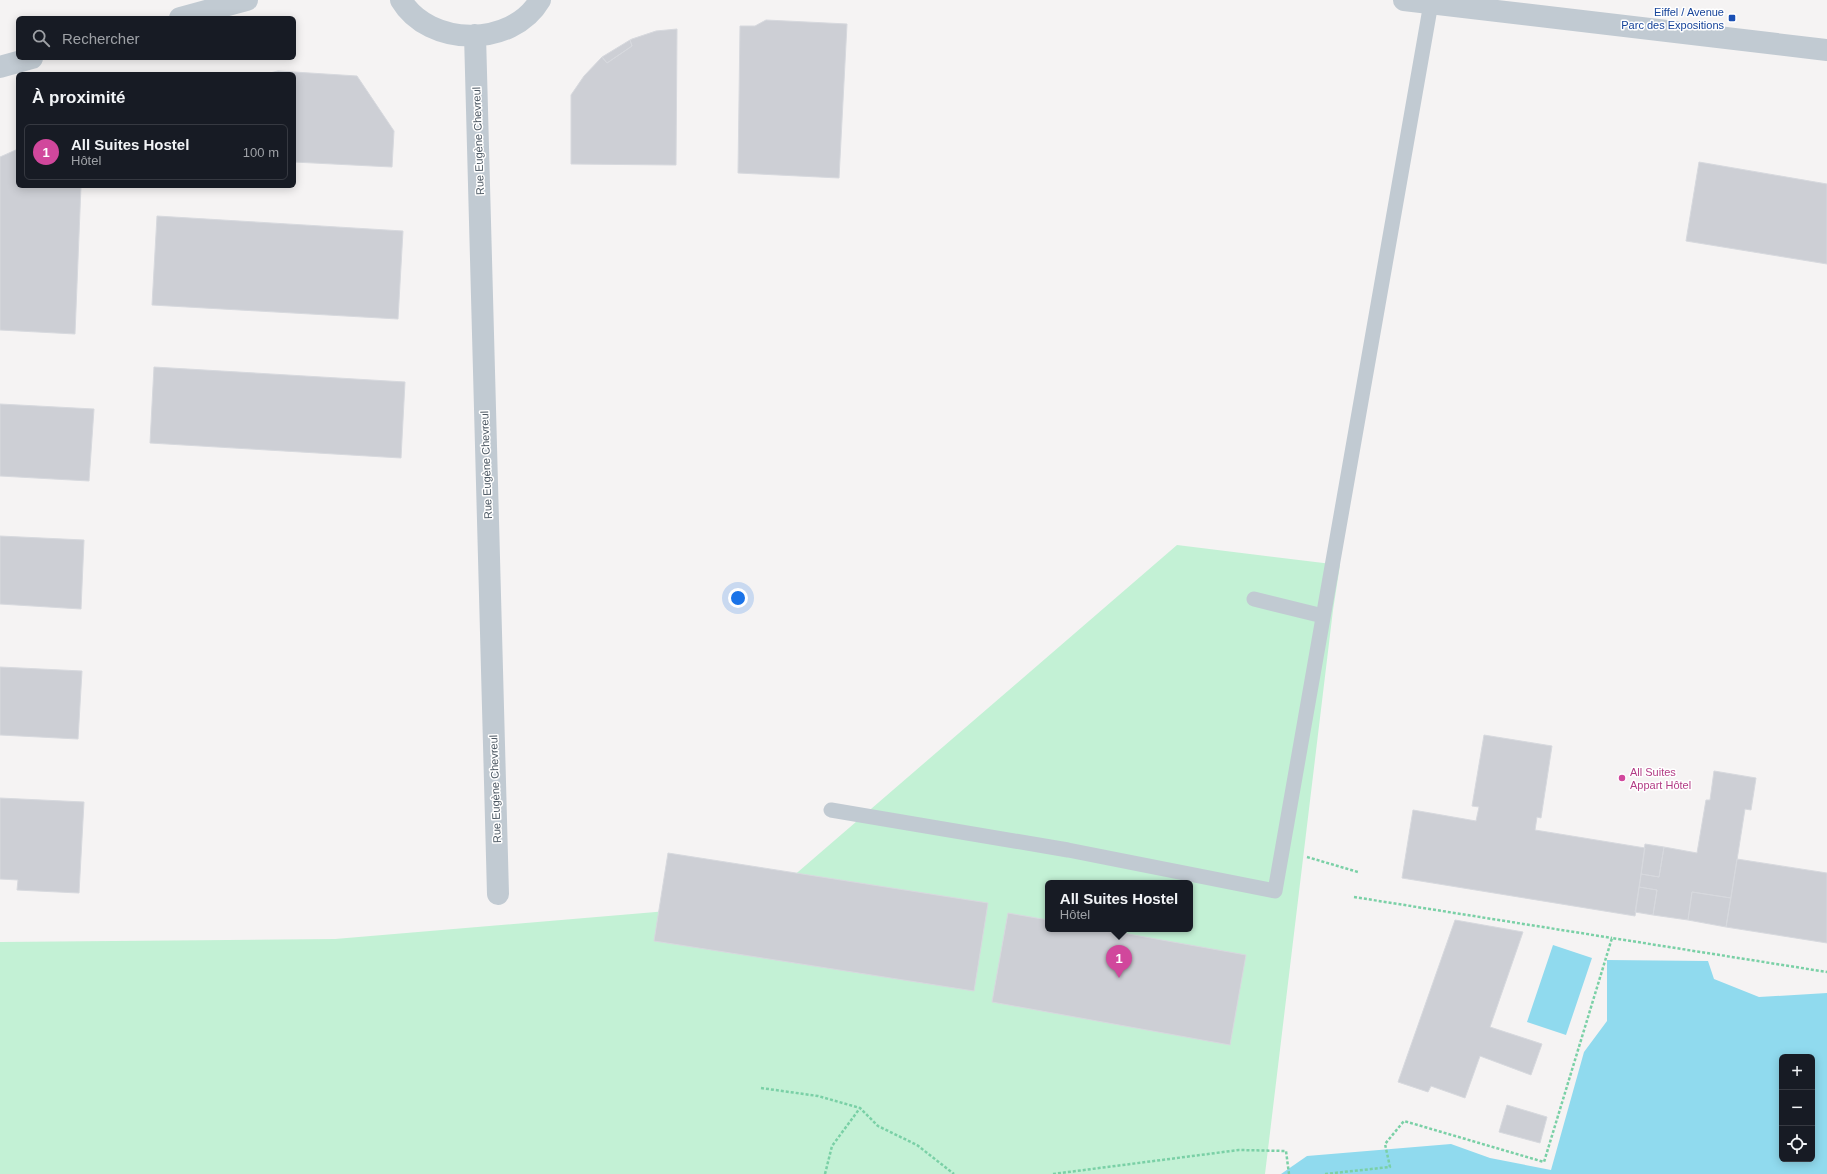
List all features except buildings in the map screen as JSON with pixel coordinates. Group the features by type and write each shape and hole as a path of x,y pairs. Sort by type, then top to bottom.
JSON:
{"street":[{"path":"187,16 247,0"},
{"path":"401,0 418,19 438,30 459,36 475,36 502,30 522,19 540,0"},
{"path":"1404,0 1827,50"},
{"name":"Rue Eugène Chevreul","path":"475,36 498,894"},
{"path":"0,67 25,60"}],"lane":[{"path":"831,810 1068,850 1275,891 1431,3"},
{"path":"1254,599 1323,616"}],"path":[{"path":"1282,850 1358,872"},
{"path":"1354,897 1827,972"},
{"path":"1325,1174 1390,1166 1386,1144 1404,1121 1544,1162 1612,938"},
{"path":"761,1088 818,1096 860,1108 878,1126 917,1145 954,1174"},
{"path":"825,1174 832,1146 860,1108"},
{"path":"1053,1174 1239,1150 1286,1151 1290,1174"}],"green space":[{"path":"1177,545 1340,565 1333,610 1265,1174 0,1174 0,942 335,939 762,903"}],"water":[{"path":"1553,945 1592,958 1566,1035 1527,1022"},
{"path":"1607,960 1708,961 1714,979 1759,997 1827,993 1827,1174 1281,1174 1307,1156 1451,1144 1490,1158 1551,1170 1584,1052 1607,1021"}],"place":[{"name":"Eiffel / Avenue Parc des Expositions","path":"1732,18"},
{"name":"All Suites Appart Hôtel","path":"1622,778"},
{"name":"All Suites Hostel","path":"1119,978"}]}
